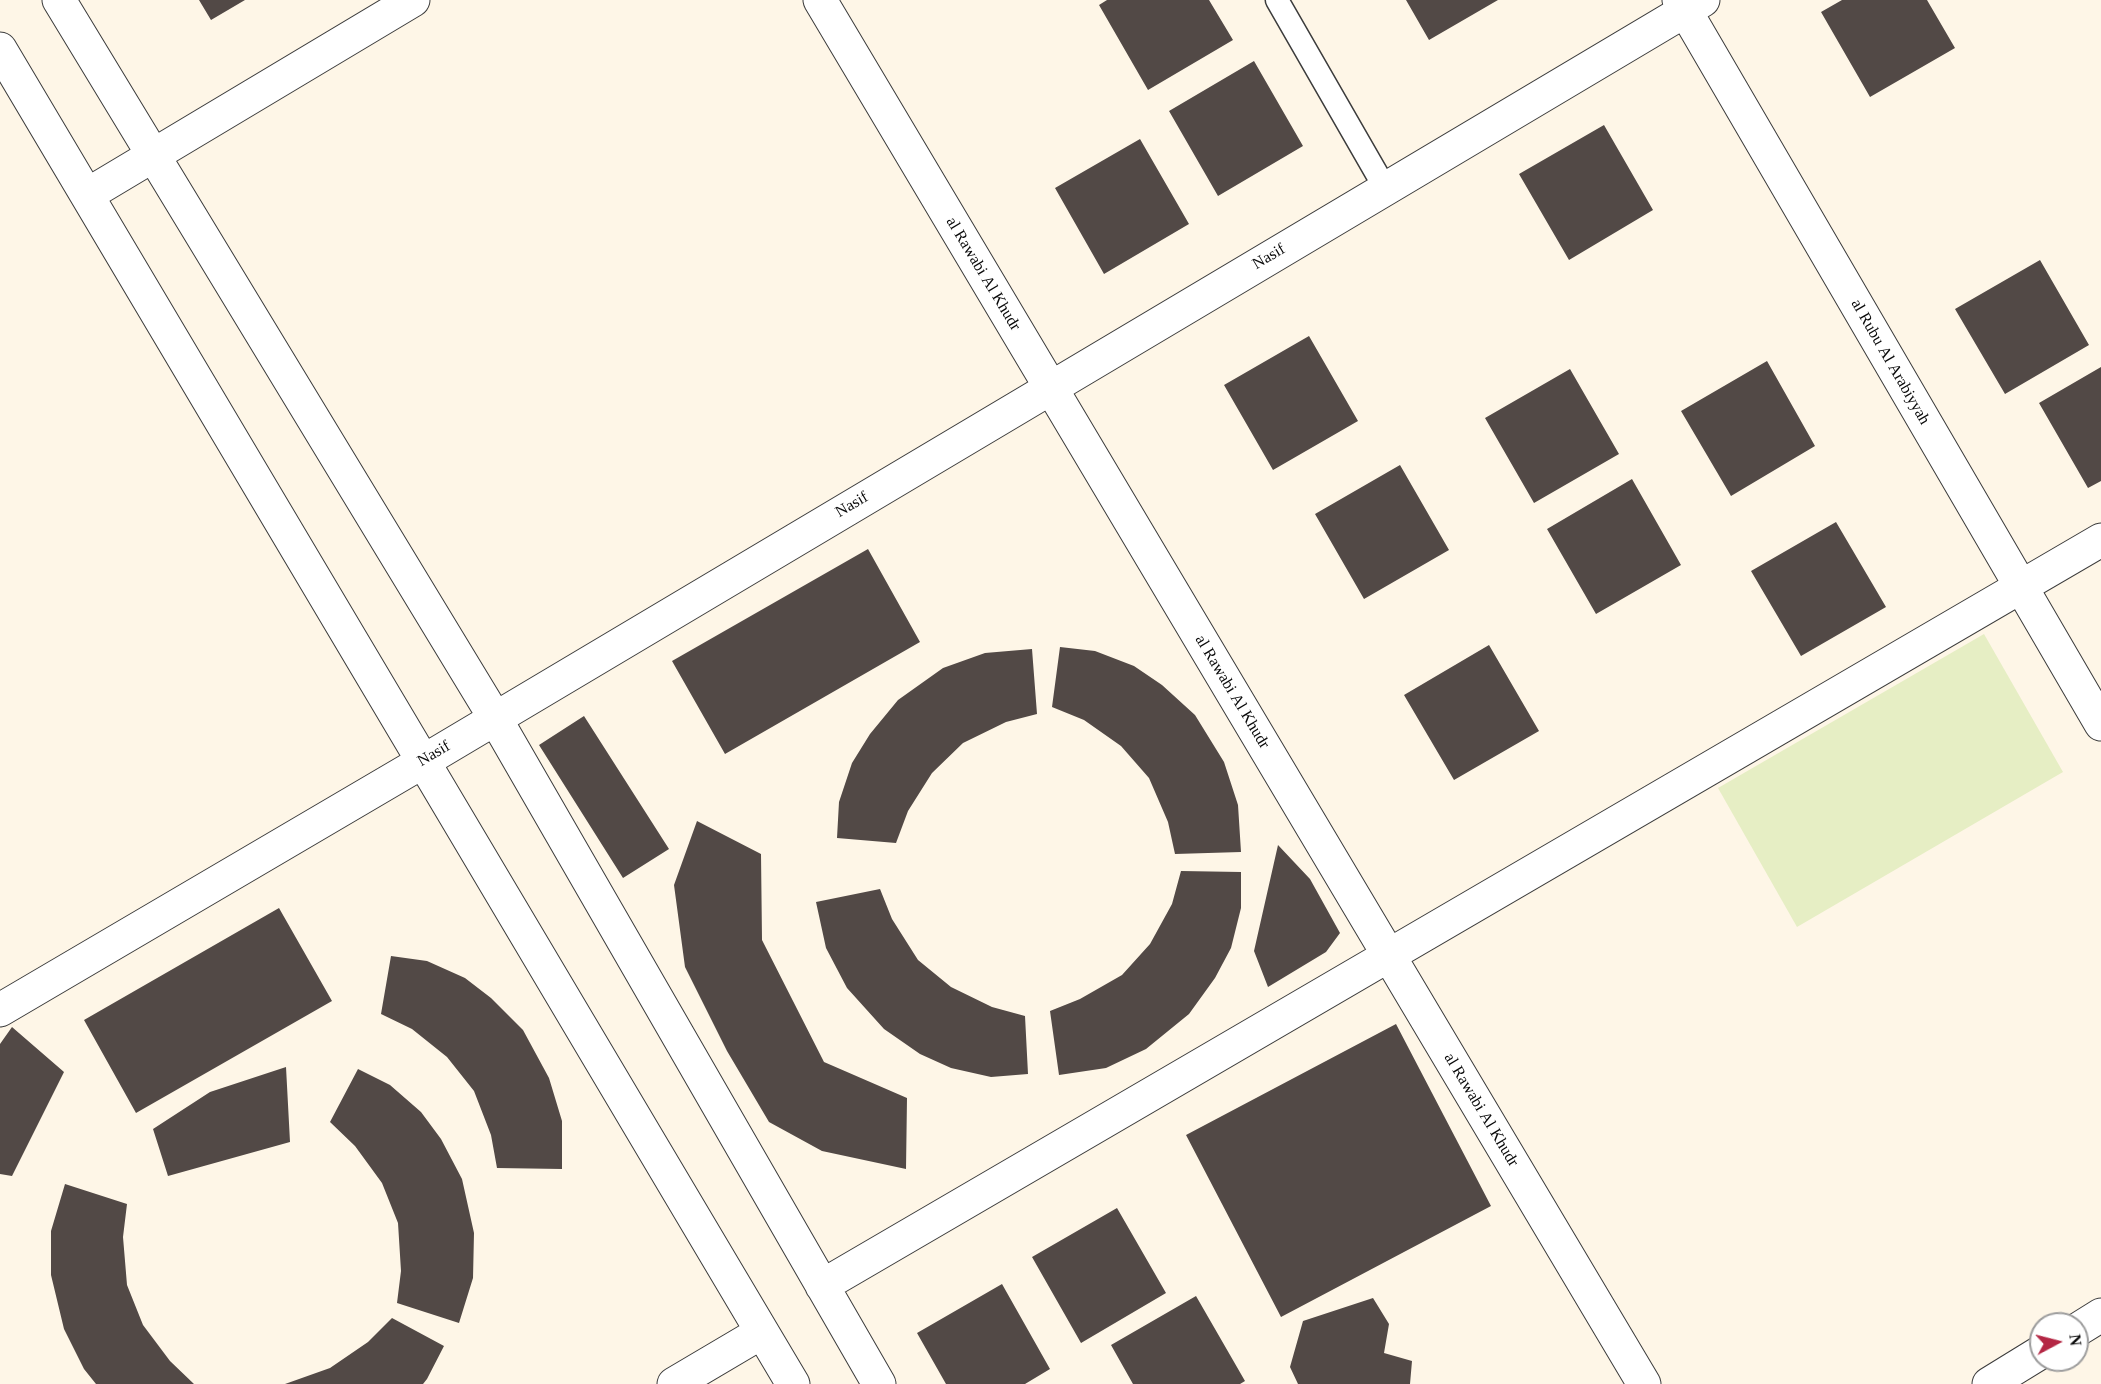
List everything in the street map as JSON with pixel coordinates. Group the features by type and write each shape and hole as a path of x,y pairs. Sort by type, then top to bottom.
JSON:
{"street":[{"path":"59,0 495,718 879,1384"},
{"path":"87,195 413,0"},
{"name":"al Rawabi Al Khudr","path":"820,0 1644,1384"},
{"name":"Nasif","path":"0,1010 1385,188 1689,3"},
{"name":"al Rubu Al Arabiyyah","path":"1689,3 2101,724"},
{"path":"0,49 793,1384"},
{"path":"822,1286 2101,540"},
{"path":"674,1384 762,1332"},
{"path":"1989,1384 2029,1359"}],"lane":[{"path":"1277,0 1385,188"}],"green space":[{"path":"1984,634 2063,772 1797,927 1718,788"}],"building":[{"path":"199,0 245,0 211,20"},
{"path":"1107,0 1209,0 1233,40 1148,90 1099,5"},
{"path":"1406,0 1498,0 1429,40"},
{"path":"1842,0 1927,0 1955,48 1870,97 1821,12"},
{"path":"1254,61 1303,146 1218,196 1169,111"},
{"path":"1604,125 1653,210 1569,260 1519,174"},
{"path":"1140,139 1189,224 1104,274 1055,188"},
{"path":"2040,260 2089,345 2005,394 1955,309"},
{"path":"1309,336 1358,421 1273,470 1224,385"},
{"path":"1767,361 1815,446 1731,496 1681,411"},
{"path":"2101,367 2101,481 2088,488 2039,403"},
{"path":"1570,369 1619,454 1534,503 1485,418"},
{"path":"1400,465 1449,550 1364,599 1315,514"},
{"path":"1632,479 1681,565 1596,614 1547,529"},
{"path":"1836,522 1886,607 1801,656 1751,571"},
{"path":"868,549 920,642 725,754 672,661"},
{"path":"1489,645 1539,731 1454,780 1404,695"},
{"path":"1060,647 1095,651 1134,666 1162,685 1195,715 1224,762 1238,805 1241,852 1175,854 1168,822 1149,778 1121,746 1084,720 1052,707"},
{"path":"1032,649 1037,714 1006,722 963,743 932,773 908,811 896,843 837,838 839,802 852,763 870,734 898,700 943,668 985,653"},
{"path":"584,716 669,849 623,878 539,745"},
{"path":"697,821 761,854 762,940 824,1062 907,1098 906,1169 822,1151 769,1122 727,1051 685,967 674,885"},
{"path":"1278,845 1310,879 1340,933 1326,952 1268,987 1254,951"},
{"path":"1181,871 1241,872 1241,908 1231,948 1215,978 1189,1014 1146,1049 1106,1068 1059,1075 1050,1011 1080,999 1122,975 1150,944 1172,904"},
{"path":"880,889 892,919 918,960 951,987 992,1007 1025,1016 1028,1074 991,1077 951,1068 920,1054 884,1029 847,988 826,948 816,902"},
{"path":"279,908 332,1001 136,1113 84,1020"},
{"path":"391,956 427,961 465,978 491,998 523,1030 549,1078 562,1121 562,1169 497,1168 491,1135 474,1091 447,1057 412,1029 381,1014"},
{"path":"1396,1024 1491,1206 1281,1317 1186,1135"},
{"path":"12,1027 64,1072 12,1176 0,1174 0,1044"},
{"path":"286,1067 290,1142 168,1176 153,1129 210,1092"},
{"path":"358,1069 390,1085 421,1112 441,1139 462,1179 474,1233 473,1278 459,1323 397,1303 401,1271 398,1223 382,1183 355,1146 330,1122"},
{"path":"65,1184 127,1204 123,1237 127,1285 143,1325 170,1361 194,1384 96,1384 84,1369 64,1329 51,1275 51,1231"},
{"path":"1117,1208 1166,1293 1081,1343 1032,1257"},
{"path":"1002,1284 1050,1369 1025,1384 946,1384 917,1333"},
{"path":"1196,1296 1245,1381 1240,1384 1133,1384 1111,1345"},
{"path":"1373,1298 1389,1324 1384,1353 1412,1361 1410,1384 1298,1384 1290,1367 1303,1321"},
{"path":"392,1318 444,1346 423,1384 285,1384 330,1368 368,1342"}]}
